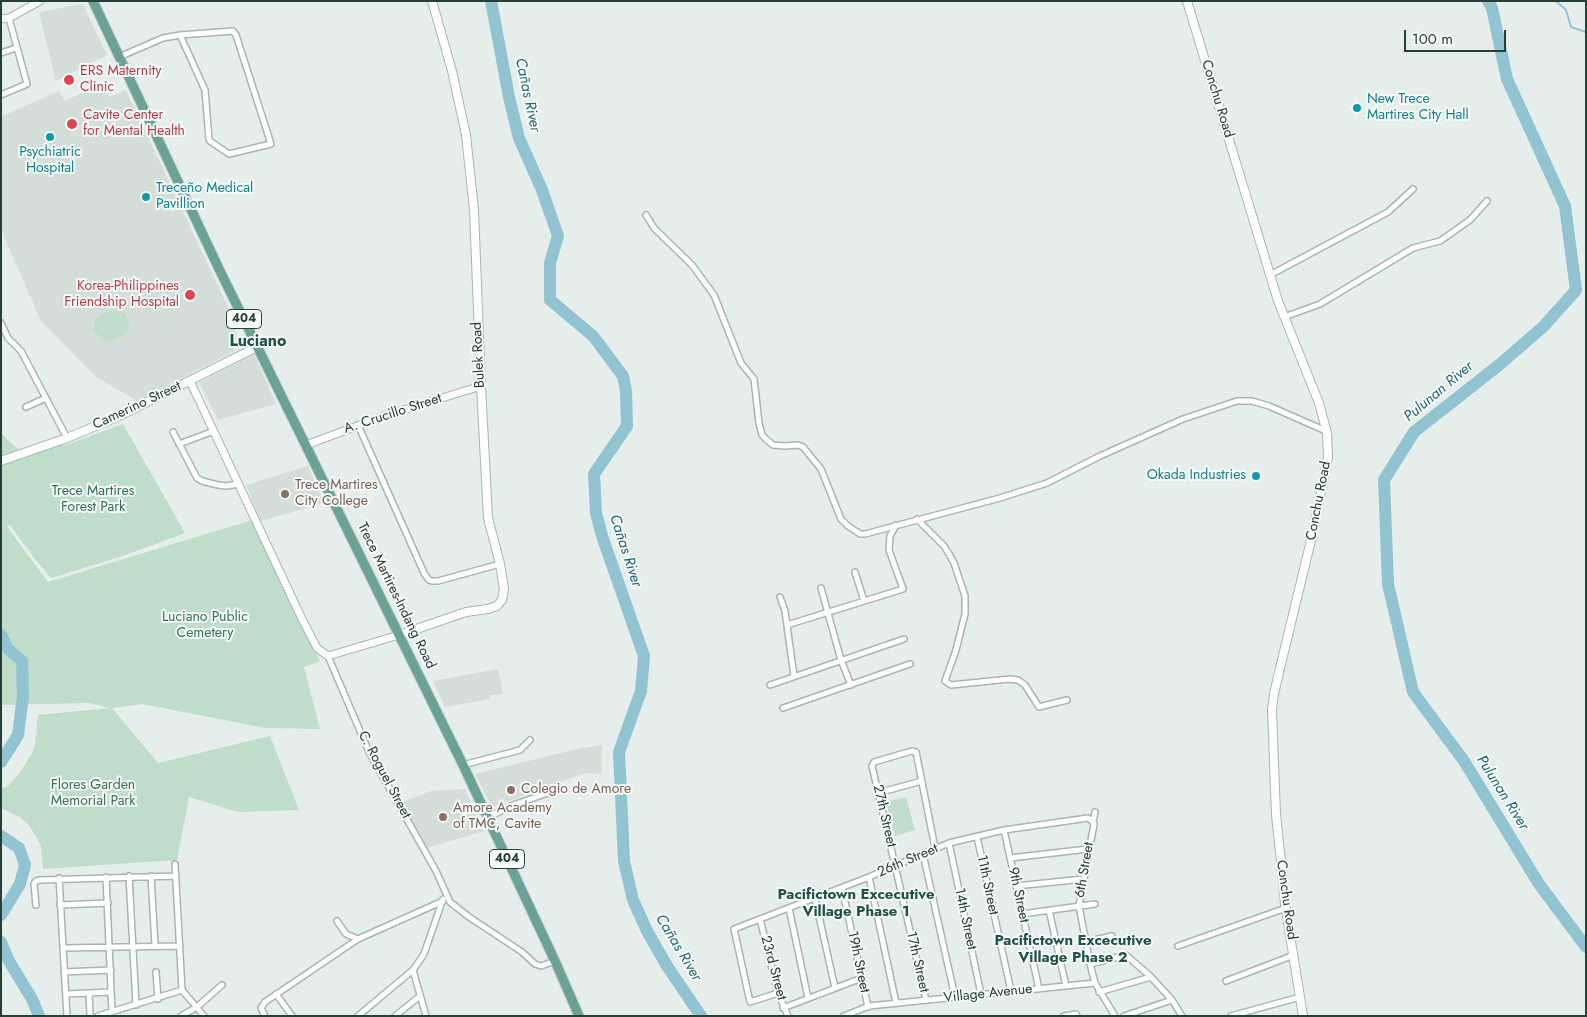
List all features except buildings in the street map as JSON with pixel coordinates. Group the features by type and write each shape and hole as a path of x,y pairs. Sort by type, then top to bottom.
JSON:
{"main road":[{"name":"Trece Martires-Indang Road","path":"93,1 258,347 463,765 555,961 575,1015"},
{"name":"Bulek Road","path":"399,635 456,615 497,606 503,597 500,564 488,518 474,210 466,135 452,71 432,1"},
{"name":"Conchu Road","path":"1187,1 1270,275 1284,317 1319,403 1326,431 1328,456 1313,532 1272,710 1276,815 1286,908 1303,1016"},
{"name":"Camerino Street","path":"1,461 67,438 117,417 258,347"}],"street":[{"path":"1,95 27,84 5,19 40,1"},
{"path":"119,57 159,40 180,35 231,30 235,32 272,142 269,145 229,154 209,140 205,90 180,35"},
{"path":"1,53 16,48"},
{"path":"1270,275 1388,212 1413,189"},
{"path":"1284,317 1320,304 1413,248 1440,241 1470,220 1487,201"},
{"path":"646,215 654,228 692,265 714,295 742,363 754,379 762,435 779,446 798,445 803,447 821,469 841,519 860,534 1000,498 1047,483 1100,456 1175,423 1236,401 1252,400 1326,431"},
{"path":"1,322 8,338 21,351 67,438"},
{"path":"1,340 8,338"},
{"path":"190,381 317,648 328,656 399,635"},
{"name":"A. Crucillo Street","path":"306,445 358,425 481,386"},
{"path":"26,407 46,398"},
{"path":"358,425 424,573 429,580 432,582 438,581 500,564"},
{"path":"179,444 214,431"},
{"path":"173,432 197,478 218,486 239,484"},
{"path":"918,519 944,546 949,554 965,596 965,614 956,650 945,681 951,685 1010,679 1018,680 1025,684 1039,707 1067,700"},
{"path":"787,625 903,589 889,550 890,536 896,525"},
{"path":"855,572 864,601"},
{"path":"821,588 841,660 851,685"},
{"path":"780,597 787,625 794,676"},
{"path":"770,685 904,639"},
{"name":"C. Roguel Street","path":"328,656 369,752 446,891 450,902 460,911 519,950 535,964 540,966 555,961"},
{"path":"783,708 910,664"},
{"path":"463,765 520,750 530,740"},
{"name":"27th Street","path":"895,866 872,766 874,762 912,751 916,753 922,781"},
{"path":"878,793 922,781 935,848"},
{"path":"488,818 513,806 551,792"},
{"name":"6th Street","path":"1094,983 1079,906 1091,820 1096,812"},
{"name":"26th Street","path":"778,993 750,1002 734,929 842,888 935,848 1004,830 1091,820"},
{"name":"9th Street","path":"1004,830 1038,988"},
{"name":"11th Street","path":"977,837 1010,991"},
{"name":"14th Street","path":"949,844 981,994"},
{"path":"1010,858 1088,849"},
{"path":"923,854 955,998"},
{"path":"175,864 182,990 204,1016"},
{"name":"17th Street","path":"895,866 926,1000"},
{"path":"129,876 136,1005"},
{"path":"151,876 155,946"},
{"path":"36,905 34,884 36,881 59,878 176,876"},
{"path":"106,877 112,1012"},
{"path":"869,877 896,1003"},
{"path":"59,878 67,1016"},
{"path":"1016,886 1083,879"},
{"name":"19th Street","path":"842,888 868,1007"},
{"path":"358,1016 413,970 424,954 446,891"},
{"path":"815,898 835,988"},
{"path":"264,1016 261,1006 358,939 443,900"},
{"path":"60,905 108,903"},
{"path":"1022,914 1095,904"},
{"path":"789,908 808,998"},
{"path":"1178,946 1286,908"},
{"path":"1050,910 1066,986"},
{"name":"23rd Street","path":"760,919 778,993 788,1016"},
{"path":"337,921 346,934 358,939"},
{"path":"1086,942 1112,936"},
{"path":"63,948 180,946"},
{"path":"1090,964 1126,955 1151,977 1172,1000 1182,1016"},
{"path":"1226,981 1294,955"},
{"path":"64,972 111,970"},
{"path":"413,970 426,1016"},
{"path":"156,972 158,999"},
{"path":"1099,992 1151,977"},
{"path":"783,1008 862,978"},
{"path":"1094,983 1114,1016"},
{"name":"Village Avenue","path":"844,1016 868,1007 896,1003 1094,983"},
{"path":"181,1016 197,1007 222,985"},
{"path":"98,1016 158,999 182,990"},
{"path":"66,994 111,992"},
{"path":"89,993 90,1016"},
{"path":"276,994 292,1016"},
{"path":"395,1016 420,996"},
{"path":"1231,1016 1300,997"},
{"path":"1124,1016 1172,1000"},
{"path":"1064,1016 1076,1014 1077,1016"}],"shaded area":[{"path":"83,4 107,55 56,81 39,12"},
{"path":"103,84 109,97 126,90 235,322 237,340 234,351 137,401 96,377 41,321 1,230 1,117 59,91 64,101"},
{"path":"254,354 276,404 218,420 199,383"},
{"name":"Trece Martires City College","path":"308,466 324,503 261,521 246,485"},
{"path":"498,669 503,694 490,695 490,699 445,707 433,681"},
{"name":"Colegio de Amore","path":"602,745 601,774 585,773 492,807 475,774 577,749"},
{"name":"Amore Academy of TMC, Cavite","path":"465,789 484,831 426,848 400,803 431,791"}],"green space":[{"path":"113,310 120,311 126,315 129,322 128,329 124,334 113,340 102,339 94,331 95,321 101,314"},
{"path":"123,424 185,533 123,556 51,578 10,525 7,527 48,582 252,520 320,661 304,667 320,729 265,728 143,704 112,708 158,763 270,736 299,810 238,812 189,797 177,860 43,869 41,846 29,825 21,818 1,808 1,788 7,787 19,774 32,753 35,745 38,715 110,708 89,703 1,705 1,433 19,450 59,436 63,446"},
{"path":"906,797 915,830 895,836 886,802"}],"waterway":[{"name":"Cañas River","path":"491,1 509,97 519,138 542,190 558,236 550,263 550,300 593,336 623,376 626,391 627,426 594,474 596,513 602,536 644,656 641,691 619,752 624,861 633,900 647,931 667,966 701,1016"},
{"name":"Pulunan River","path":"1488,1 1492,8 1507,79 1565,206 1576,290 1544,326 1499,365 1414,432 1384,480 1388,584 1413,692 1464,761 1539,884 1586,947"},
{"path":"1556,1 1566,10 1571,27 1586,32"},
{"path":"1,635 8,649 22,661 23,696 18,735 1,762"},
{"path":"1,836 19,848 25,865 20,884 1,915"},
{"path":"1,942 9,961 32,999 39,1016"}],"place":[{"name":"ERS Maternity Clinic","path":"69,80"},
{"name":"New Trece Martires City Hall","path":"1357,108"},
{"name":"Cavite Center for Mental Health","path":"72,124"},
{"name":"Psychiatric Hospital","path":"50,137"},
{"name":"Treceño Medical Pavillion","path":"146,197"},
{"name":"Korea-Philippines Friendship Hospital","path":"190,295"},
{"name":"Okada Industries","path":"1256,476"},
{"name":"Trece Martires City College","path":"285,494"},
{"name":"Colegio de Amore","path":"511,790"},
{"name":"Amore Academy of TMC, Cavite","path":"443,817"}],"district":[{"name":"Luciano","path":"258,342"},
{"name":"Pacifictown Excecutive Village Phase 1","path":"856,904"},
{"name":"Pacifictown Excecutive Village Phase 2","path":"1073,950"}],"park label":[{"name":"Trece Martires Forest Park","path":"93,500"},
{"name":"Luciano Public Cemetery","path":"205,626"},
{"name":"Flores Garden Memorial Park","path":"93,794"}]}
